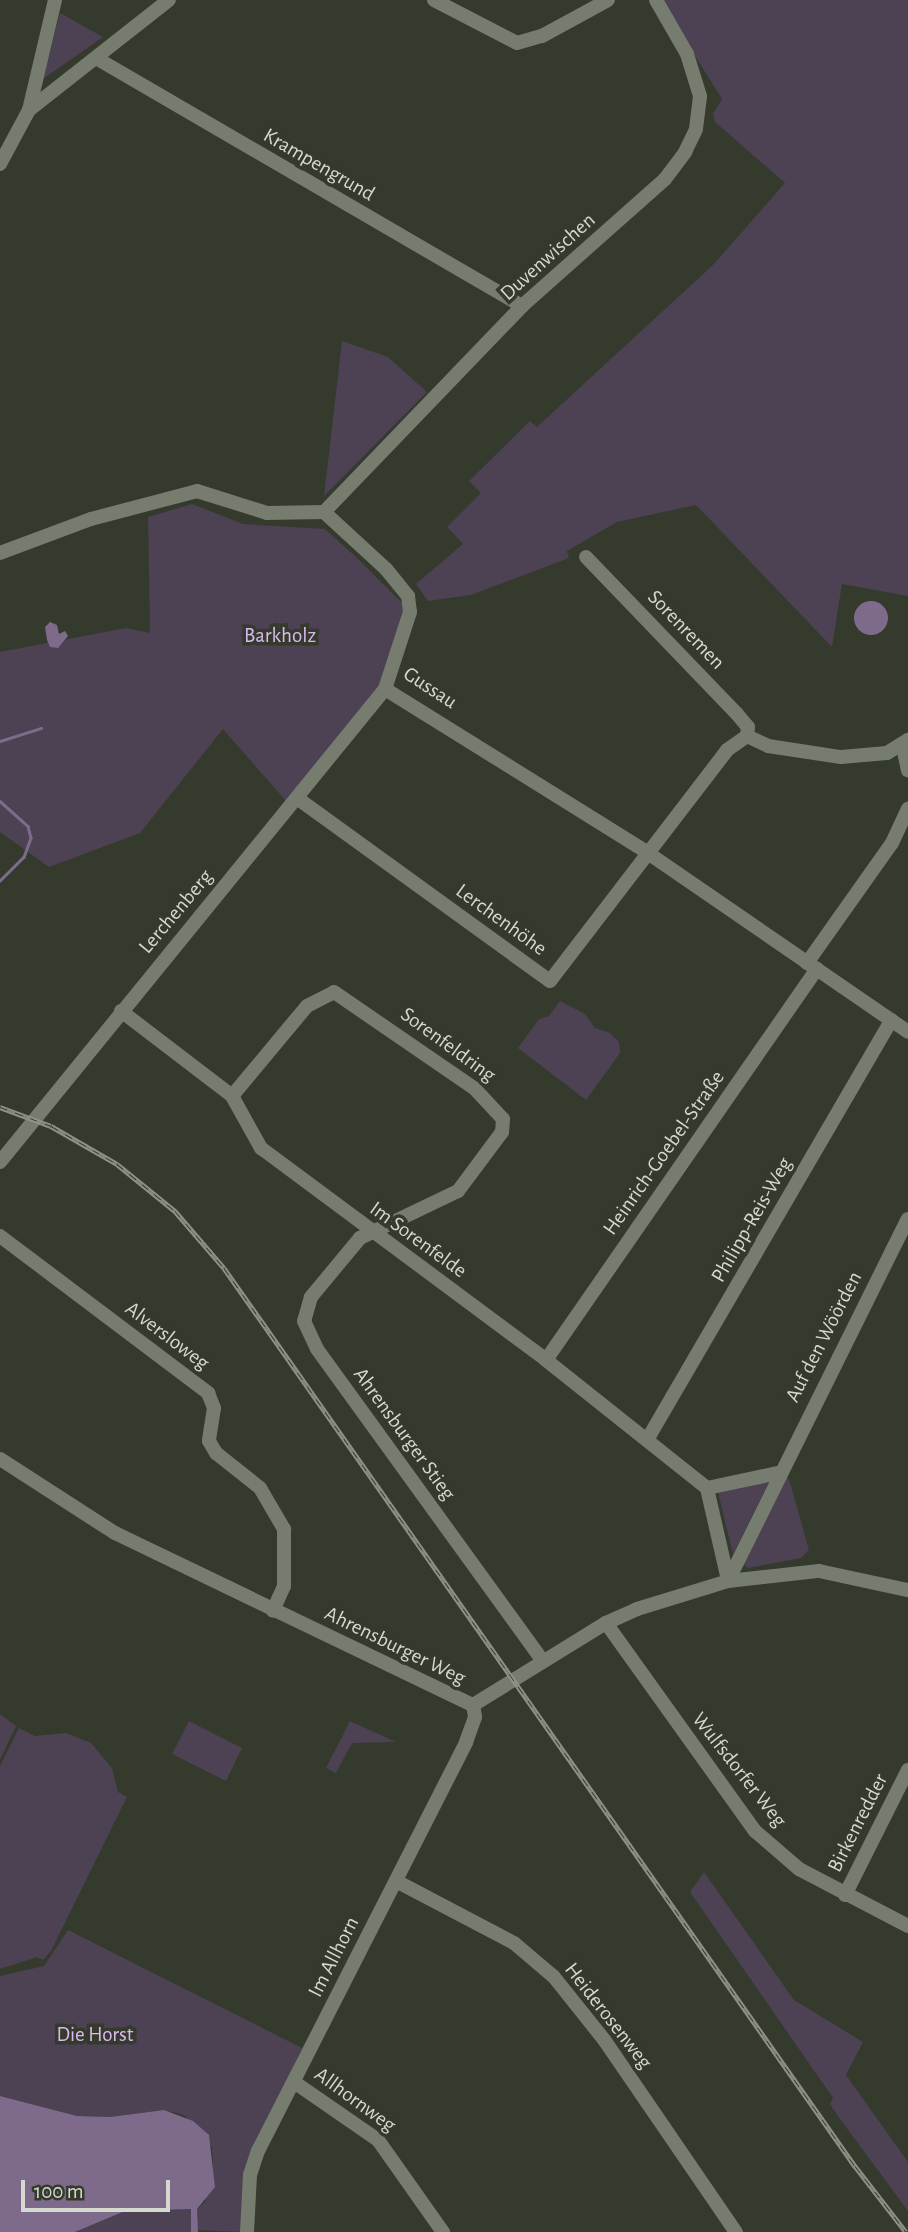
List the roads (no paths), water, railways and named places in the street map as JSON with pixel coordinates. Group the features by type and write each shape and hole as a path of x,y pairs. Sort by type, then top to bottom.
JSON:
{"street":[{"path":"0,164 29,110 55,0"},
{"path":"29,110 169,0"},
{"path":"434,0 517,44 541,36 608,0"},
{"name":"Duvenwischen","path":"324,512 522,306 665,178 696,129 700,96 695,75 656,0"},
{"name":"Krampengrund","path":"96,58 522,306"},
{"path":"0,553 91,519 191,490 267,513 324,512"},
{"name":"Gussau","path":"324,512 408,596 410,612 385,689 645,851 908,1032"},
{"name":"Sorenremen","path":"586,557 737,714 748,727 747,736"},
{"name":"Lerchenberg","path":"0,1163 121,1010 385,689"},
{"path":"645,851 727,750 747,736 768,746 841,757 869,757 905,743 908,770"},
{"name":"Lerchenhöhe","path":"297,798 550,981 645,851"},
{"name":"Heinrich-Goebel-Straße","path":"546,1360 812,966 892,843 908,808"},
{"name":"Sorenfeldring","path":"232,1096 307,1006 334,992 345,996 495,1105 503,1119 502,1132 458,1191 371,1231"},
{"name":"Im Sorenfelde","path":"121,1010 232,1096 261,1148 546,1360 707,1488"},
{"name":"Philipp-Reis-Weg","path":"647,1440 891,1020"},
{"name":"Auf den Wöörden","path":"728,1581 778,1474 908,1219"},
{"name":"Ahrensburger Stieg","path":"371,1231 341,1258 311,1297 304,1321 317,1349 542,1661"},
{"name":"Alversloweg","path":"0,1236 208,1393 214,1408 209,1441 216,1453 260,1488 284,1529 284,1586 273,1611"},
{"name":"Ahrensburger Weg","path":"0,1459 98,1524 473,1706 606,1623 728,1581 819,1572 908,1590"},
{"path":"728,1581 707,1488 778,1474"},
{"name":"Wulfsdorfer Weg","path":"606,1623 755,1830 799,1869 908,1926"},
{"name":"Im Allhorn","path":"247,2232 250,2175 294,2082 466,1742 475,1717 473,1706"},
{"name":"Birkenredder","path":"845,1895 908,1770"},
{"name":"Heiderosenweg","path":"396,1881 514,1943 554,1978 605,2041 736,2232"},
{"name":"Allhornweg","path":"294,2082 378,2140 439,2229"}],"waterway":[{"name":"Gussau","path":"0,741 41,728"},
{"path":"0,801 28,826 31,838 24,857 0,881"}],"railway":[{"path":"0,1107 51,1126 117,1164 175,1211 224,1268 855,2166 906,2232"}],"park label":[{"name":"Barkholz","path":"280,636"},
{"name":"Die Horst","path":"95,2035"}]}
